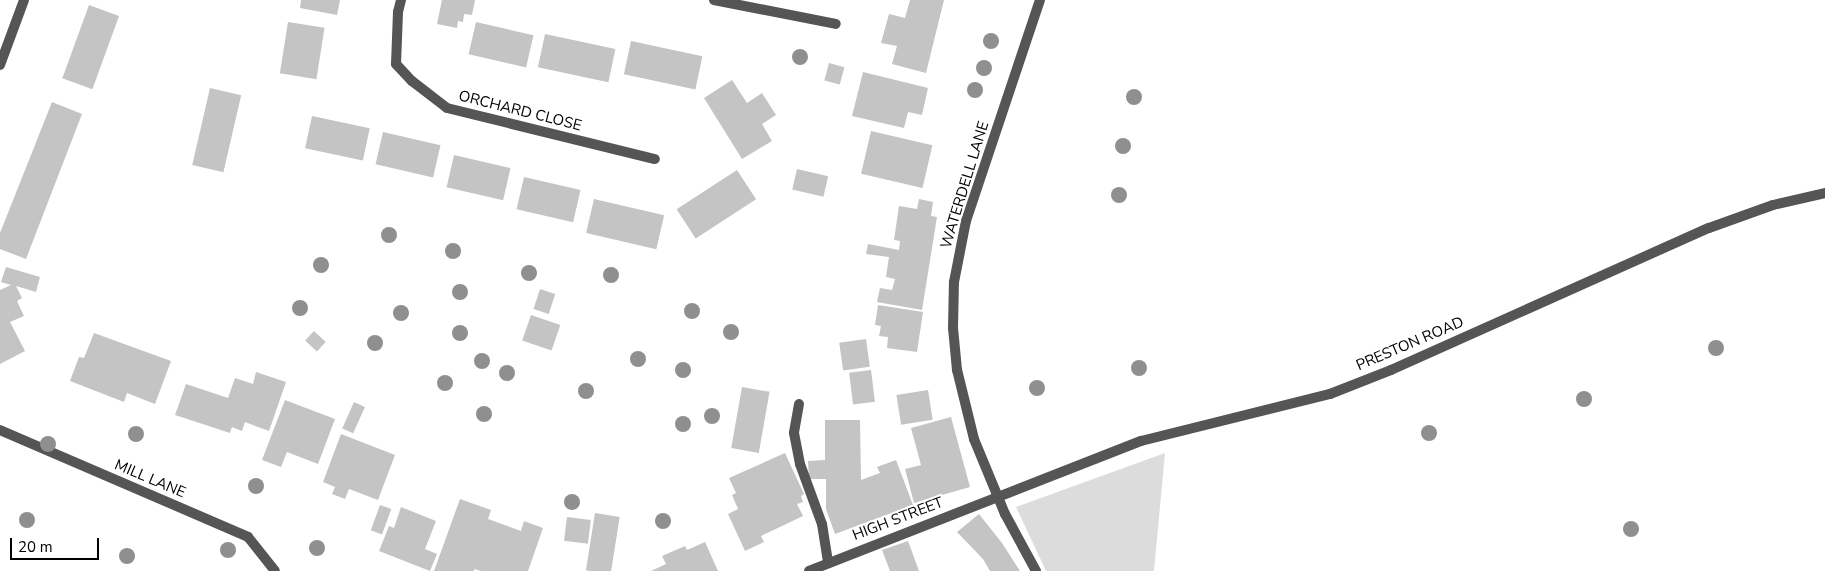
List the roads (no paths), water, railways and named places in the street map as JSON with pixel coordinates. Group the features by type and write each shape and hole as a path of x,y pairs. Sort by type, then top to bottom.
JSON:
{"street":[{"path":"0,65 24,0"},
{"name":"ORCHARD CLOSE","path":"401,0 398,12 396,64 412,81 447,108 655,159"},
{"path":"714,0 836,24"},
{"name":"WATERDELL LANE","path":"1036,571 998,497 974,440 956,370 953,328 954,282 966,221 1040,0"},
{"name":"PRESTON ROAD","path":"998,497 1142,441 1330,394 1409,362 1709,228 1773,205 1825,193"},
{"path":"799,404 794,434 800,464 822,524 828,562"},
{"name":"MILL LANE","path":"0,430 248,537 275,571"},
{"name":"HIGH STREET","path":"809,571 998,497"}]}
